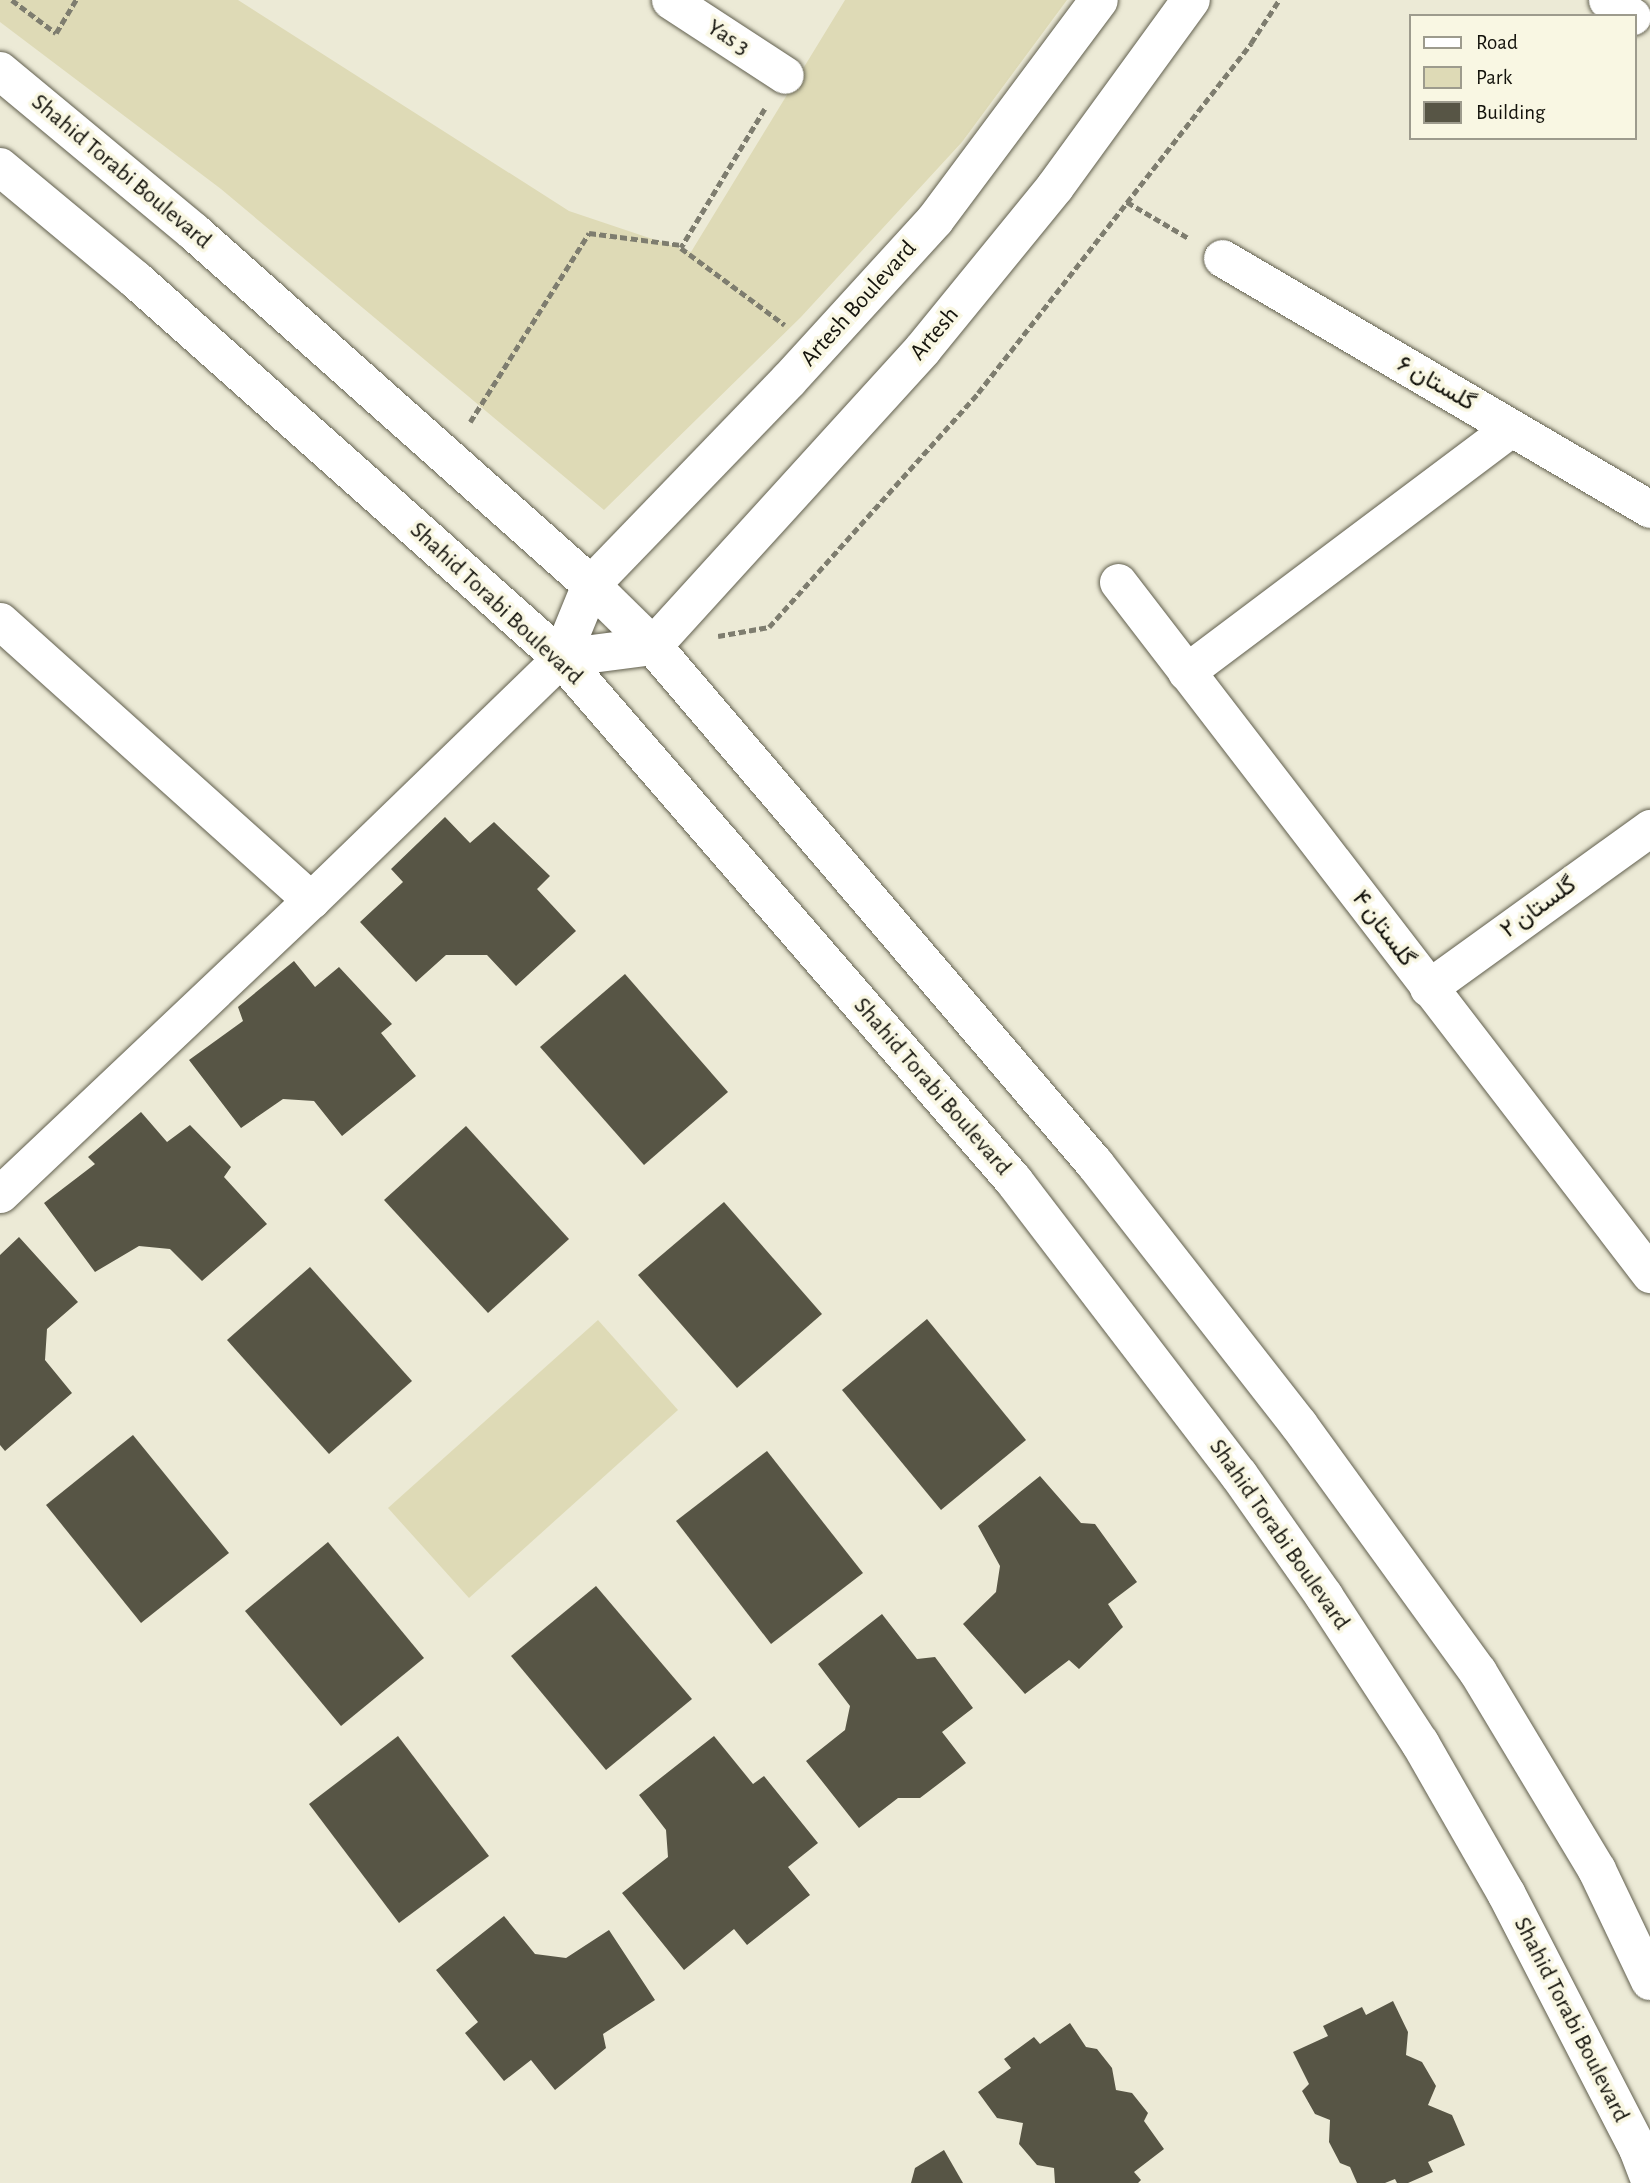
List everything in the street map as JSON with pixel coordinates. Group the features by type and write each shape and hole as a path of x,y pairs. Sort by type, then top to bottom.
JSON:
{"main road":[{"name":"Artesh Boulevard","path":"591,584 817,349 935,220 1099,0"},
{"name":"Artesh","path":"653,646 923,349 1055,187 1191,0"},
{"name":"Shahid Torabi Boulevard","path":"0,71 194,232 591,584 653,646 1095,1164 1299,1425 1478,1672 1597,1870 1650,1981"},
{"name":"Shahid Torabi Boulevard","path":"0,167 136,280 561,658 1014,1181 1239,1475 1324,1596 1420,1743 1506,1893 1637,2149 1650,2180"},
{"path":"591,584 561,658 653,646"}],"street":[{"name":"Yas 3","path":"670,0 785,75"},
{"path":"1608,0 1629,14"},
{"name":"گلستان ۶","path":"1222,258 1650,509"},
{"path":"1186,671 1511,428"},
{"name":"گلستان ۴","path":"1118,582 1650,1274"},
{"path":"0,621 311,900"},
{"path":"0,1194 311,900 561,658"},
{"name":"گلستان ۲","path":"1428,988 1650,828"}],"path":[{"path":"12,0 56,33 76,0"},
{"path":"653,646 769,627 978,393 1251,43 1279,0"},
{"path":"785,75 681,248 817,349"},
{"path":"1127,202 1222,258"},
{"path":"448,457 589,233 682,245"}],"green space":[{"path":"0,0 238,0 569,211 691,252 845,0 1067,0 962,142 801,317 604,510 221,189 0,22"},
{"path":"598,1320 678,1410 469,1598 388,1508"}],"building":[{"path":"445,817 470,843 494,822 550,876 537,889 576,931 516,986 487,955 446,955 416,982 360,922 403,882 391,869"},
{"path":"294,961 315,987 339,967 392,1024 381,1033 416,1076 342,1136 314,1101 283,1099 241,1128 189,1060 243,1021 238,1007"},
{"path":"625,974 728,1092 644,1165 540,1047"},
{"path":"141,1112 167,1142 190,1125 231,1167 224,1177 267,1224 202,1281 170,1249 139,1246 95,1272 44,1203 95,1164 88,1157"},
{"path":"466,1126 569,1239 488,1313 384,1200"},
{"path":"724,1202 822,1314 737,1388 638,1275"},
{"path":"19,1237 78,1302 47,1329 45,1360 72,1393 5,1451 0,1445 0,1255"},
{"path":"310,1267 412,1381 329,1454 227,1340"},
{"path":"927,1319 1026,1440 941,1510 842,1390"},
{"path":"133,1435 229,1553 141,1623 46,1505"},
{"path":"767,1451 863,1573 771,1644 676,1521"},
{"path":"1040,1476 1081,1523 1095,1524 1137,1582 1108,1604 1123,1627 1079,1669 1069,1660 1025,1694 963,1624 996,1592 1000,1566 978,1526"},
{"path":"328,1542 424,1658 341,1726 245,1611"},
{"path":"596,1586 692,1699 606,1770 511,1656"},
{"path":"882,1614 917,1659 935,1657 973,1708 942,1732 966,1763 920,1798 898,1798 859,1828 806,1761 845,1730 850,1706 818,1664"},
{"path":"398,1736 489,1856 399,1923 309,1804"},
{"path":"714,1736 753,1784 764,1776 818,1843 788,1867 810,1895 747,1945 734,1929 684,1970 622,1893 668,1857 666,1830 639,1795"},
{"path":"504,1916 535,1954 566,1958 609,1930 655,2000 603,2034 606,2048 555,2090 531,2060 504,2081 465,2033 478,2022 436,1970"},
{"path":"1393,2001 1408,2032 1406,2055 1422,2062 1436,2086 1428,2105 1452,2115 1465,2145 1428,2162 1433,2172 1408,2183 1397,2183 1395,2179 1385,2183 1357,2183 1350,2167 1340,2163 1329,2142 1330,2120 1315,2114 1302,2091 1309,2084 1293,2052 1328,2036 1323,2026 1362,2007 1366,2015"},
{"path":"1070,2023 1086,2047 1097,2049 1112,2068 1116,2090 1132,2093 1148,2113 1144,2121 1164,2149 1134,2172 1141,2180 1138,2183 1055,2183 1054,2168 1037,2165 1019,2144 1023,2123 997,2118 978,2092 1011,2068 1004,2059 1034,2037 1040,2044"},
{"path":"944,2150 963,2183 911,2183 915,2168"}]}
